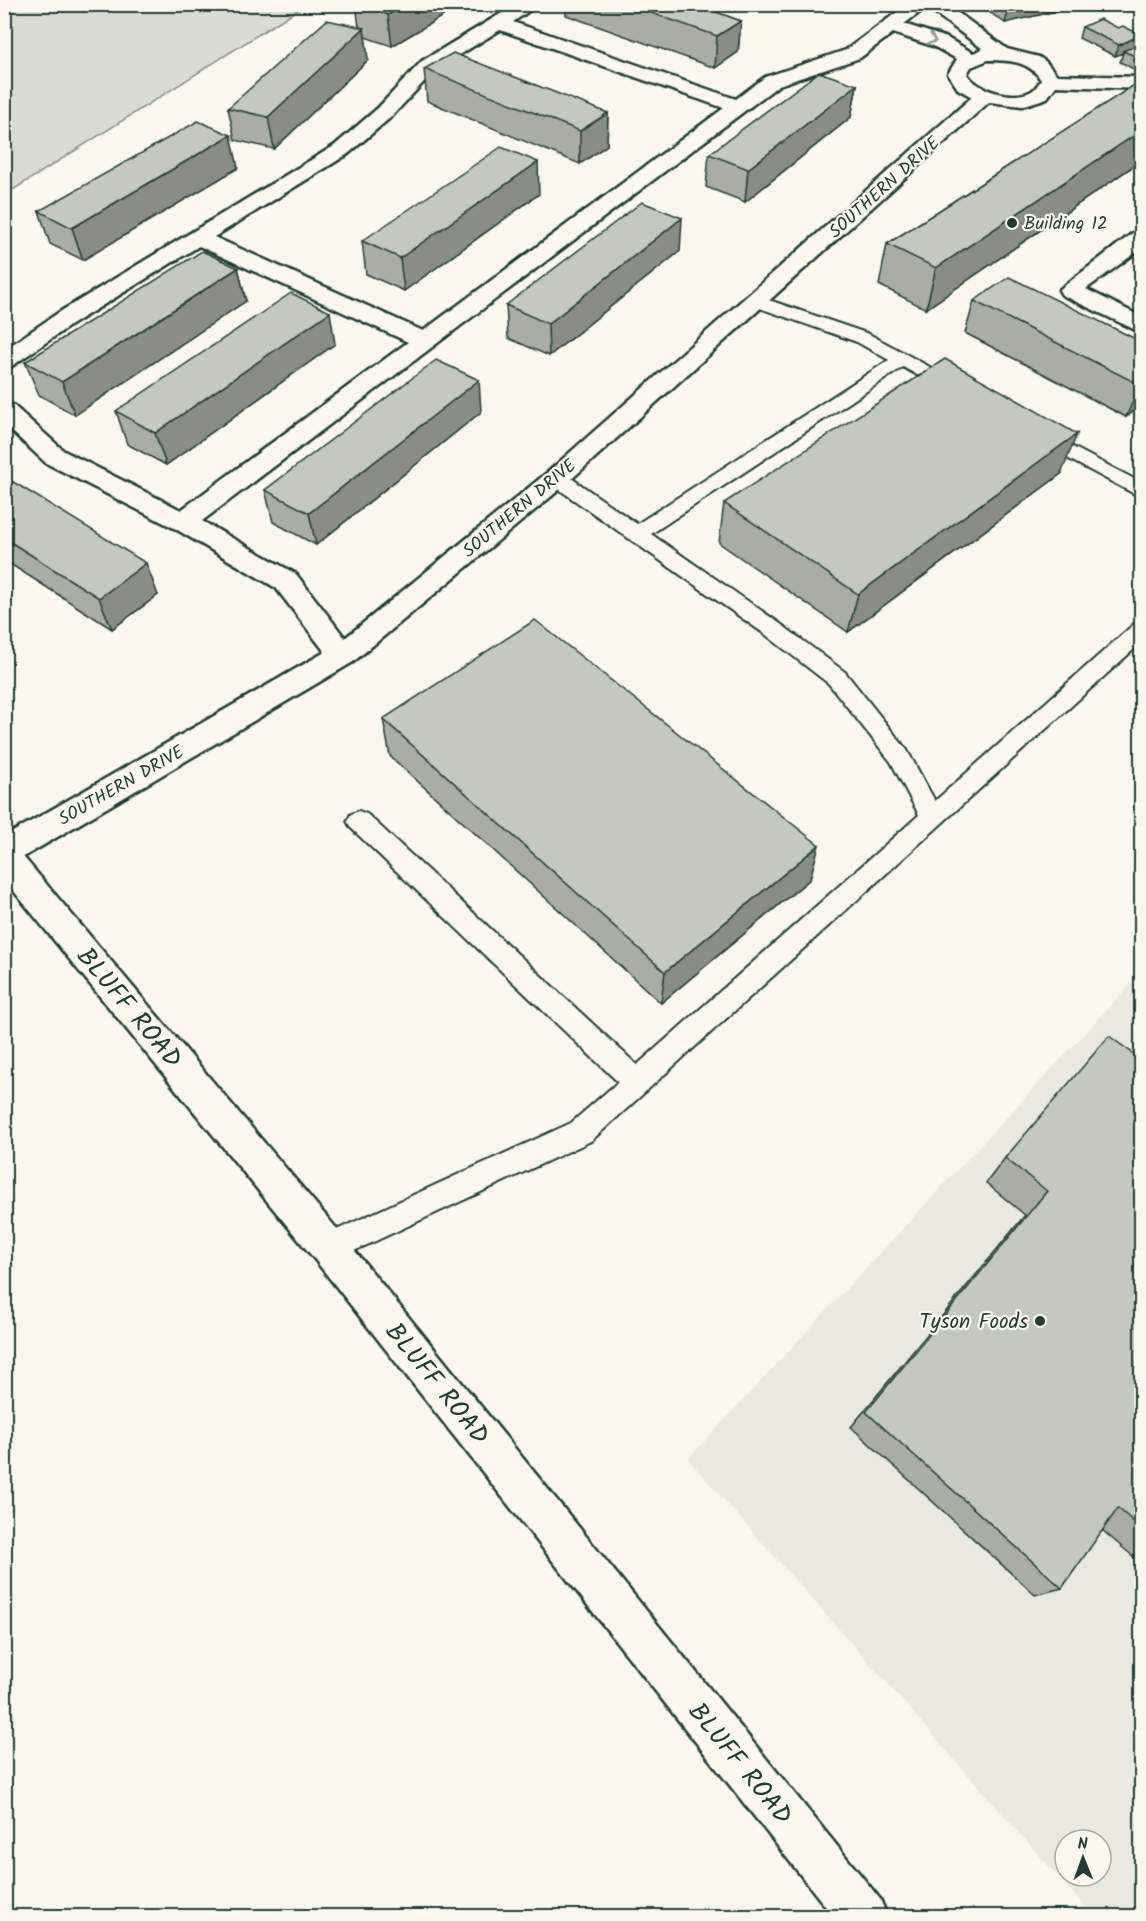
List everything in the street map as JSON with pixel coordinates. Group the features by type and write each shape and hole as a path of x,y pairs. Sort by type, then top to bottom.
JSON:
{"street":[{"path":"4,361 66,318 341,150 386,112 429,65 530,4"},
{"path":"183,522 772,81 853,54 920,4"},
{"path":"933,4 1000,54"},
{"path":"498,23 738,106"},
{"path":"891,26 940,42 971,59"},
{"path":"986,54 1000,54 1029,60 1048,72 1051,80 1049,87 1030,98 1016,100 984,96 970,90 956,76 957,68 963,62 986,54"},
{"path":"1051,80 1142,83"},
{"name":"SOUTHERN DRIVE","path":"4,855 343,655 557,478 984,96"},
{"path":"199,237 424,341"},
{"path":"1142,237 1070,290 1142,326"},
{"path":"1119,254 1142,263"},
{"path":"4,410 55,457 183,522 286,580 343,655"},
{"name":"BLUFF ROAD","path":"4,855 329,1248 863,1917"}],"lane":[{"path":"757,301 862,338 975,400"},
{"path":"636,534 902,360"},
{"path":"1027,429 1142,492"},
{"path":"557,478 774,630 837,678 899,756 932,818"},
{"path":"329,1248 581,1132 1142,629"},
{"path":"359,820 637,1083"}],"shaded area":[{"path":"5,4 305,4 305,5 5,195"},
{"path":"1141,973 1141,1916 1093,1916 1068,1888 1113,1888 1113,1828 1053,1828 1053,1871 688,1459"}],"building":[{"path":"359,4 406,4 388,15"},
{"path":"626,4 694,4 741,21 717,36"},
{"path":"1100,19 1118,28 1123,26 1141,35 1119,45 1082,27"},
{"path":"327,20 364,28 268,117 228,108"},
{"path":"1142,43 1142,59 1123,51"},
{"path":"453,53 608,113 580,131 424,69"},
{"path":"819,72 857,85 748,169 709,154"},
{"path":"1142,80 1142,130 936,268 887,244"},
{"path":"198,121 231,135 72,228 39,211"},
{"path":"501,147 538,162 400,258 362,241"},
{"path":"642,202 682,218 548,324 506,305"},
{"path":"202,251 238,268 62,382 25,362"},
{"path":"1009,277 1142,342 1142,384 974,301"},
{"path":"291,293 330,312 155,433 116,411"},
{"path":"945,359 1077,434 858,594 724,503"},
{"path":"436,360 479,380 309,513 265,490"},
{"path":"10,480 146,563 99,598 4,538 4,483"},
{"path":"535,620 819,845 665,972 383,719"},
{"name":"Tyson Foods","path":"1109,1036 1142,1060 1142,1529 1118,1508 1062,1588 866,1412 1047,1191 1005,1158"}],"place":[{"name":"Building 12","path":"1012,223"},
{"name":"Tyson Foods","path":"1040,1321"}]}
